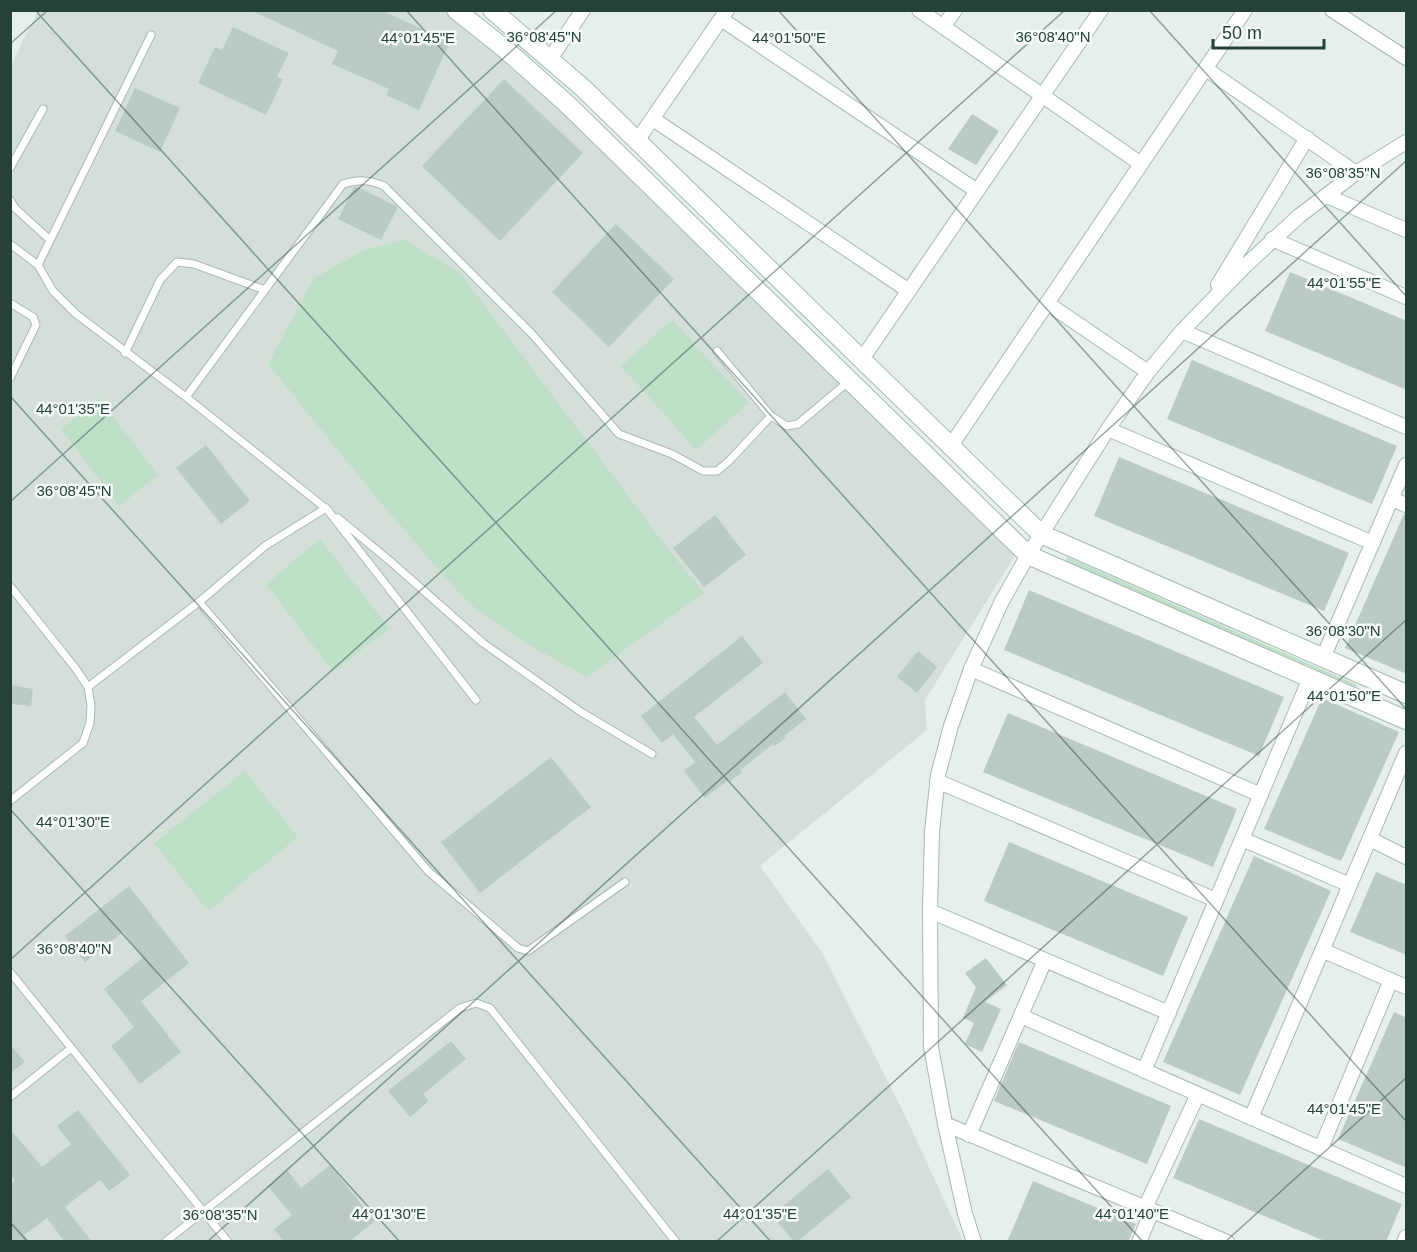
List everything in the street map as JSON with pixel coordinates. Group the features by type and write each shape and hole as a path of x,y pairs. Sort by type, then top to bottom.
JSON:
{"street":[{"path":"456,10 539,78 1028,555 1407,720"},
{"path":"492,10 550,59 638,141 1041,534 1407,694"},
{"path":"550,59 583,10"},
{"path":"920,10 1141,165"},
{"path":"943,27 955,10"},
{"path":"862,359 1101,10"},
{"path":"950,447 1245,10"},
{"path":"1332,10 1407,58"},
{"path":"638,141 724,15 977,191"},
{"path":"1206,69 1356,173"},
{"path":"653,119 909,291"},
{"path":"1203,309 1307,138"},
{"path":"974,1242 965,1214 945,1125 931,1047 930,910 932,831 937,781 951,726 971,669 1002,601 1028,555 1108,429 1148,372 1203,309 1272,239 1356,173 1407,142"},
{"path":"1327,196 1407,230"},
{"path":"697,231 714,216"},
{"path":"1272,239 1407,297"},
{"path":"1047,303 1148,372"},
{"path":"1182,332 1407,428"},
{"path":"1108,429 1373,543"},
{"path":"1323,658 1407,465"},
{"path":"1392,499 1407,505"},
{"path":"971,669 1261,795"},
{"path":"1144,1071 1310,678"},
{"path":"1367,703 1377,681"},
{"path":"1251,1118 1407,753"},
{"path":"937,781 1216,900"},
{"path":"1242,839 1350,885"},
{"path":"1370,839 1407,856"},
{"path":"930,910 1169,1013"},
{"path":"1322,950 1407,987"},
{"path":"969,1135 1044,960"},
{"path":"1321,1148 1391,980"},
{"path":"1020,1016 1407,1186"},
{"path":"1139,1242 1149,1209 1198,1094"},
{"path":"945,1125 1227,1242"},
{"path":"1404,1242 1407,1237"}],"lane":[{"path":"38,265 151,35"},
{"path":"10,168 43,109"},
{"path":"186,397 342,184 357,180 372,180 384,186 532,334 619,434 672,454 703,471 717,471 771,416"},
{"path":"10,200 15,208 50,240"},
{"path":"10,244 38,265 52,291 76,314 186,397 326,508 483,643 581,712 651,754"},
{"path":"125,353 160,279 177,262 194,264 265,290"},
{"path":"10,303 33,316 36,325 10,378"},
{"path":"717,351 771,416 787,426 798,424 850,380"},
{"path":"88,687 199,602 265,546 326,508"},
{"path":"326,508 476,700"},
{"path":"10,586 76,669 88,687 91,705 90,723 83,743 10,801"},
{"path":"199,602 428,871 518,948 528,951 625,882"},
{"path":"10,972 228,1242"},
{"path":"165,1242 460,1008 476,1003 490,1008 676,1242"},
{"path":"10,1096 70,1049"}],"shaded area":[{"path":"38,11 456,11 1021,546 925,700 927,730 760,866 822,953 904,1113 963,1241 11,1241 10,67"}],"green space":[{"path":"404,239 461,274 704,593 587,677 525,643 467,602 380,502 268,364 314,278 364,250"},
{"path":"672,320 749,403 696,450 621,366"},
{"path":"99,398 158,475 119,506 61,429"},
{"path":"320,539 389,628 333,672 266,584"},
{"path":"1067,557 1357,685 1356,687 1066,561"},
{"path":"245,771 298,837 208,911 154,843"}],"building":[{"path":"250,10 381,10 450,42 419,110 386,95 389,89 332,64 338,51"},
{"path":"233,27 289,53 277,77 283,79 266,115 198,83 215,47 222,50"},
{"path":"504,79 583,153 500,241 422,166"},
{"path":"135,88 180,108 160,152 115,131"},
{"path":"972,114 999,131 976,165 948,149"},
{"path":"354,187 398,207 381,240 338,219"},
{"path":"616,224 674,279 609,347 552,292"},
{"path":"1290,272 1407,321 1407,390 1265,331"},
{"path":"1192,360 1397,446 1372,504 1167,419"},
{"path":"206,445 250,501 221,524 176,468"},
{"path":"1119,457 1349,553 1324,611 1094,516"},
{"path":"1404,514 1407,514 1407,674 1345,648"},
{"path":"715,515 746,555 704,587 673,548"},
{"path":"1029,590 1284,697 1259,756 1004,650"},
{"path":"742,636 763,663 694,717 717,745 785,692 806,719 784,736 786,738 775,746 773,744 740,770 742,772 705,798 684,771 695,762 673,734 662,743 641,716"},
{"path":"918,651 937,667 917,693 897,677"},
{"path":"10,685 33,689 31,706 10,704"},
{"path":"1322,698 1399,732 1341,861 1264,829"},
{"path":"1008,713 1237,809 1213,867 983,772"},
{"path":"551,757 591,807 480,893 441,842"},
{"path":"1009,842 1188,917 1163,976 984,901"},
{"path":"1254,856 1331,891 1240,1095 1163,1062"},
{"path":"1376,872 1407,885 1407,955 1350,932"},
{"path":"129,886 189,963 141,1001 181,1052 140,1084 111,1046 134,1027 104,989 143,958 123,932 85,962 65,936"},
{"path":"986,958 1007,985 985,1002 1001,1009 982,1052 965,1044 974,1023 964,1018 962,1020 976,987 965,973"},
{"path":"1394,1012 1407,1018 1407,1168 1338,1139"},
{"path":"451,1041 466,1059 423,1094 429,1101 410,1117 388,1091"},
{"path":"1019,1042 1171,1106 1147,1164 994,1101"},
{"path":"10,1044 25,1062 10,1073"},
{"path":"78,1110 130,1175 109,1191 100,1180 65,1207 92,1242 65,1242 47,1218 24,1235 29,1242 10,1242 10,1184 15,1180 10,1174 10,1129 42,1167 71,1144 57,1126"},
{"path":"1199,1119 1402,1204 1386,1242 1327,1242 1173,1178"},
{"path":"330,1165 375,1221 349,1242 284,1242 274,1229 292,1215 268,1186 287,1170 301,1188"},
{"path":"828,1169 851,1197 797,1242 794,1242 772,1215"},
{"path":"1033,1181 1136,1224 1128,1242 1007,1242"}]}
